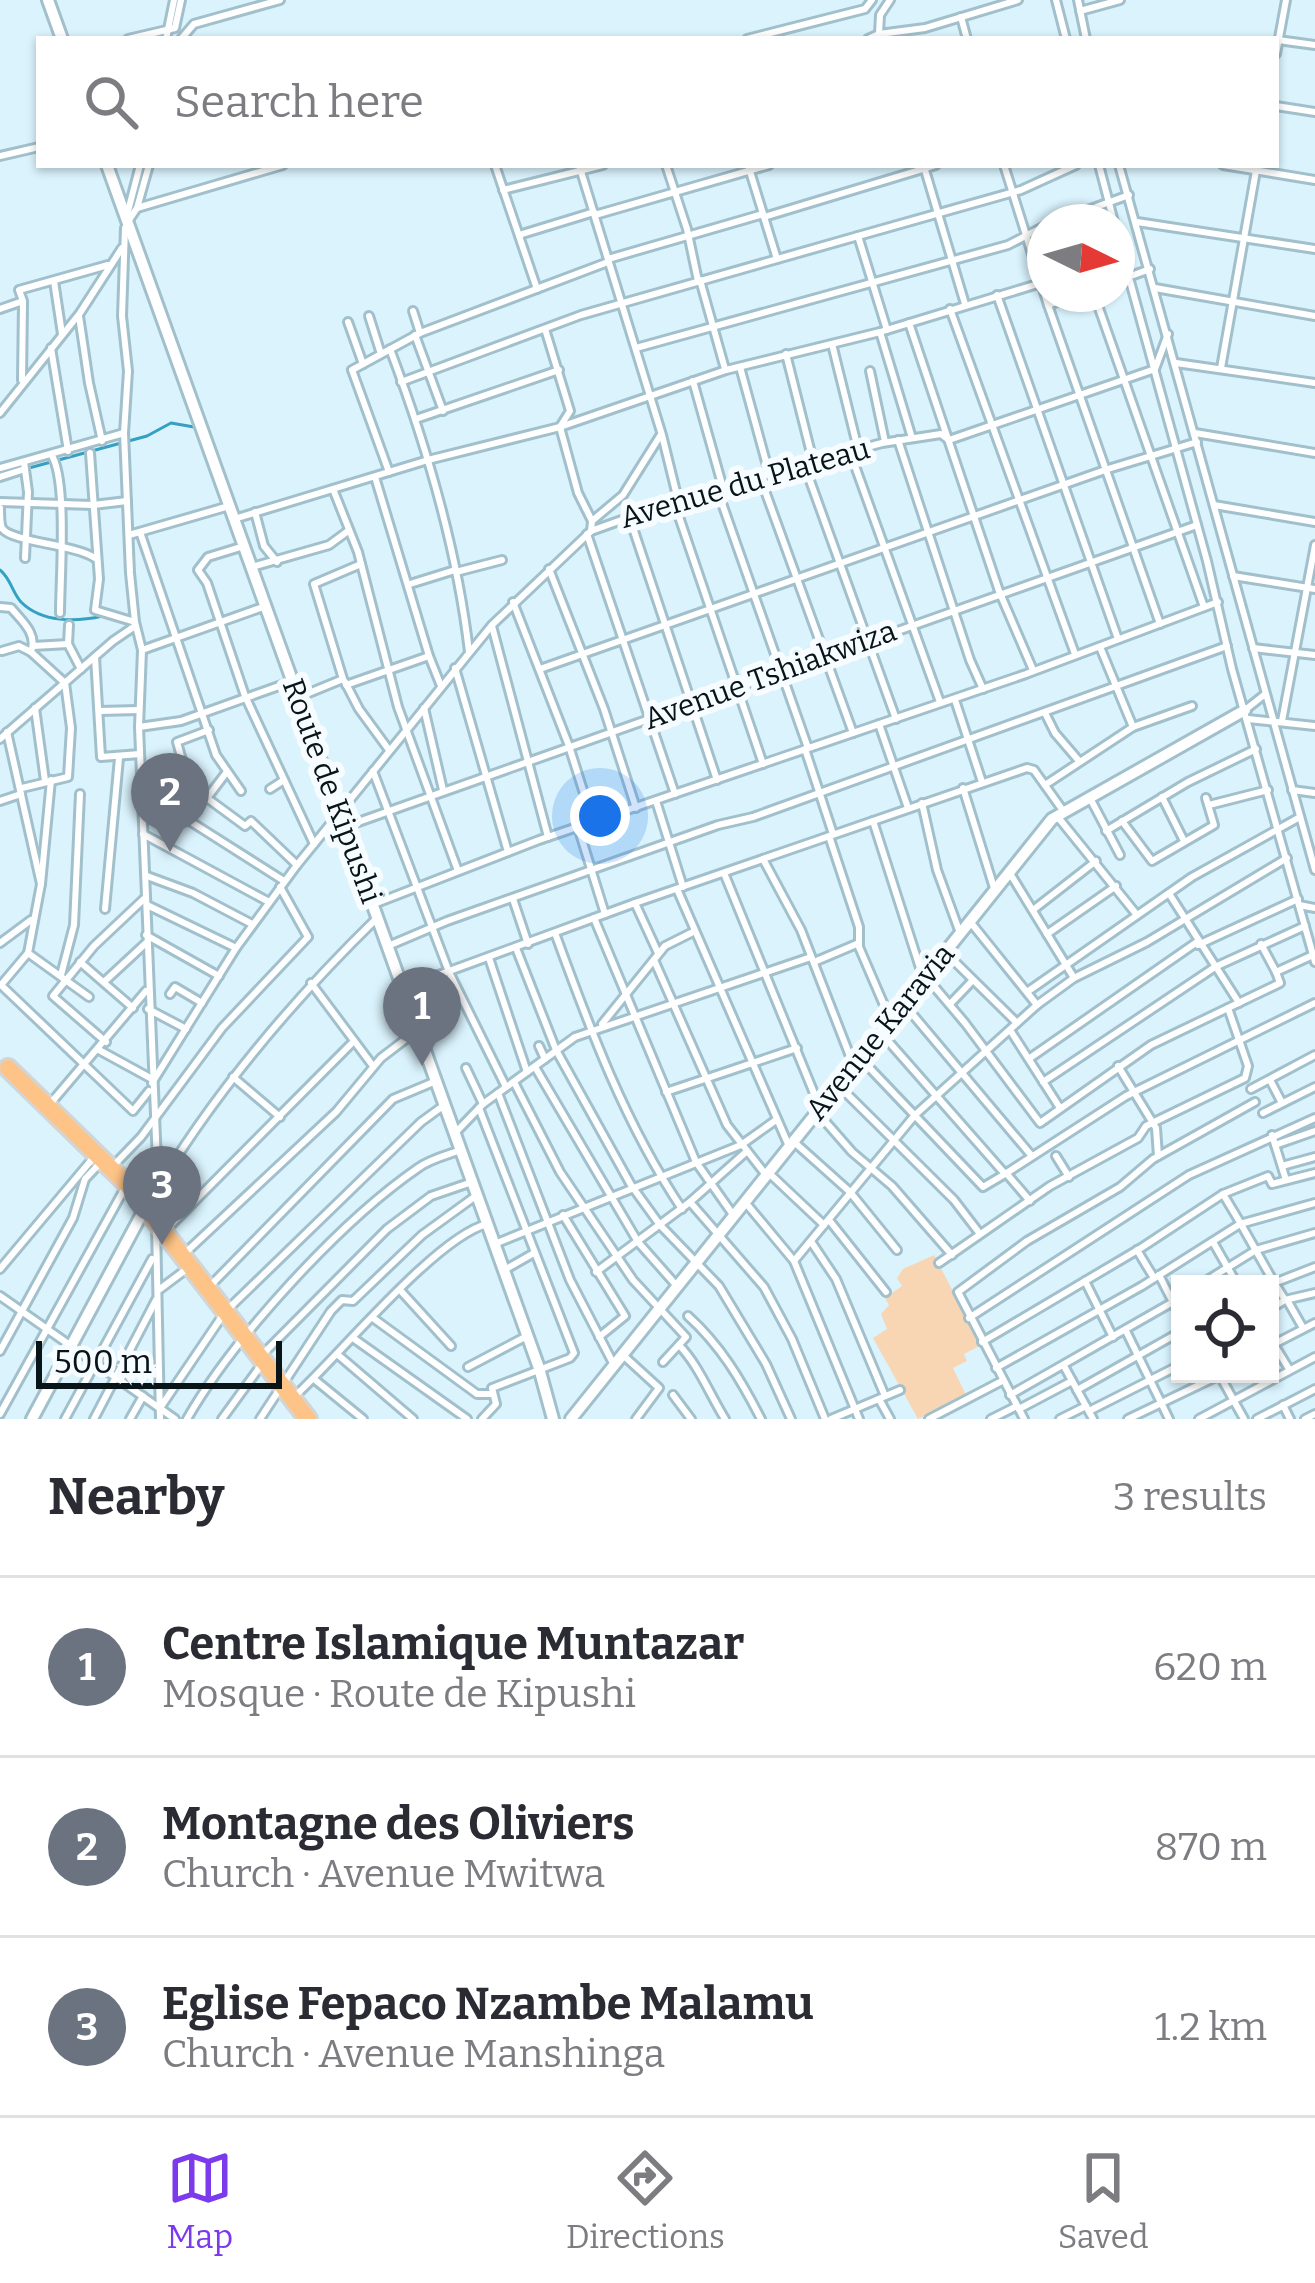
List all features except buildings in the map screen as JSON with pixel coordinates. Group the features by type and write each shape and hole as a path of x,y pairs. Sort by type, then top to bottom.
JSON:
{"highway":[{"path":"8,1068 127,1184 308,1419"}],"main road":[{"path":"48,0 61,36"},
{"name":"Route de Kipushi","path":"108,168 539,1368 553,1419"},
{"name":"Avenue Karavia","path":"571,1419 994,889 1060,814 1246,714"},
{"path":"32,1419 71,1346 156,1220"}],"street":[{"path":"140,36 176,26 177,0"},
{"path":"183,36 200,22 280,0"},
{"path":"758,36 866,9 872,0"},
{"path":"879,34 880,15 890,0"},
{"path":"875,36 1018,0"},
{"path":"1056,0 1065,36"},
{"path":"1078,0 1085,36"},
{"path":"1080,11 1120,0"},
{"path":"1279,36 1286,0"},
{"path":"962,17 966,36"},
{"path":"166,36 167,29"},
{"path":"1279,40 1315,45"},
{"path":"1279,106 1315,112"},
{"path":"0,156 36,148"},
{"path":"139,168 124,244 122,316 128,371 124,433 129,535 135,624 142,650 139,728 158,1187 154,1256 159,1292 160,1419"},
{"path":"127,221 137,208 148,168"},
{"path":"137,208 273,168"},
{"path":"496,168 537,289"},
{"path":"502,190 580,168 661,433 676,501 763,764"},
{"path":"667,168 725,370"},
{"path":"518,235 749,168 777,259"},
{"path":"389,472 351,372 363,364 417,334 608,261 929,168"},
{"path":"636,348 1008,245 1027,232 1005,168"},
{"path":"401,382 621,303 1013,192 1069,168"},
{"path":"1100,168 1108,202"},
{"path":"1120,168 1264,695 1278,721 1315,871"},
{"path":"1221,368 1256,168 1315,180"},
{"path":"925,170 965,304"},
{"path":"1103,204 1129,195"},
{"path":"1137,222 1315,249"},
{"path":"857,236 912,438"},
{"path":"0,413 80,313 124,244"},
{"path":"22,383 20,290 109,265"},
{"path":"1135,274 1150,269"},
{"path":"54,280 62,334"},
{"path":"234,519 428,460 560,427 725,370 883,331 1027,287"},
{"path":"1155,288 1315,316"},
{"path":"997,295 1118,639"},
{"path":"0,309 23,302"},
{"path":"1135,302 1314,959 1276,972"},
{"path":"950,309 1075,654"},
{"path":"412,311 442,411"},
{"path":"1051,312 1160,624"},
{"path":"1100,312 1204,607"},
{"path":"80,313 88,383 102,441"},
{"path":"369,316 381,354"},
{"path":"348,322 363,364"},
{"path":"909,323 1000,593 1034,671"},
{"path":"544,328 570,411 560,427 578,493 592,521"},
{"path":"1154,369 1168,334"},
{"path":"832,344 854,450 940,703"},
{"path":"51,348 68,451"},
{"path":"390,349 428,460 464,600 469,652"},
{"path":"786,354 809,463 896,719"},
{"path":"1176,363 1315,383"},
{"path":"740,367 765,476 797,581 853,733"},
{"name":"Avenue du Plateau","path":"152,1083 236,948 296,865 492,625 589,532 676,501 885,442 941,434 949,440 1154,369"},
{"path":"416,419 560,370"},
{"path":"870,371 885,442"},
{"path":"693,381 720,488 859,927 859,943 890,1019"},
{"path":"0,470 124,433"},
{"path":"661,433 622,495 592,521 589,532 676,794"},
{"path":"540,669 1177,448 1196,437 1315,453"},
{"path":"898,440 983,689"},
{"path":"90,453 99,579 95,610 135,624"},
{"path":"51,454 57,463 60,505 60,613"},
{"path":"24,466 25,558"},
{"path":"375,477 441,686"},
{"path":"333,488 361,564 387,671 458,871"},
{"path":"95,558 77,548 26,541 4,532 0,504 128,501"},
{"path":"1214,505 1315,522"},
{"path":"129,535 230,506"},
{"path":"256,512 265,546 277,562"},
{"path":"629,517 717,780"},
{"name":"Avenue Tshiakwiza","path":"345,827 1197,525"},
{"path":"251,567 329,545 349,531"},
{"path":"140,532 209,730 226,773 241,791"},
{"path":"1278,721 1311,589 1315,545"},
{"path":"244,547 208,557 198,567 245,696 314,844"},
{"path":"410,584 502,560"},
{"path":"361,564 314,584 345,682 358,709 389,750"},
{"path":"549,568 636,808"},
{"path":"1233,576 1311,589"},
{"path":"513,602 569,746 592,822"},
{"path":"372,904 548,837 983,689 1217,602"},
{"path":"0,605 11,608 28,628 32,649"},
{"path":"142,650 266,606"},
{"path":"5,733 135,624"},
{"path":"69,625 68,644 81,669"},
{"path":"492,625 548,837"},
{"path":"32,649 41,643 68,644"},
{"path":"1100,645 1133,727"},
{"path":"0,651 19,646 32,649 65,682 71,728 69,775 0,801"},
{"path":"388,946 592,869 968,741 1227,646"},
{"path":"1253,648 1315,655"},
{"path":"299,697 429,656"},
{"path":"95,657 101,757 140,754"},
{"path":"455,668 508,852"},
{"path":"139,728 165,725 293,681"},
{"path":"1246,714 1264,695"},
{"path":"954,698 982,782"},
{"path":"1045,785 1133,727 1192,706"},
{"path":"35,708 48,781 41,884 28,953 2,985 134,1111 152,1083"},
{"path":"424,709 443,790"},
{"path":"99,711 139,710"},
{"path":"1046,713 1055,733 1079,761"},
{"path":"1246,714 1315,726"},
{"path":"0,718 41,884"},
{"path":"879,724 908,808"},
{"path":"190,789 177,742 209,730"},
{"path":"1106,831 1256,748"},
{"path":"104,909 119,758"},
{"path":"403,988 963,788 1031,768 1137,915"},
{"path":"142,769 207,798 245,826 250,820 296,865"},
{"path":"374,770 449,972 510,1084 556,1166 618,1257 686,1336 663,1361"},
{"path":"207,798 226,773"},
{"path":"270,789 284,780"},
{"path":"963,788 994,889"},
{"path":"1122,821 1150,861 1214,824 1207,801 1268,790"},
{"path":"1292,790 1315,793"},
{"path":"64,977 74,925 80,794"},
{"path":"1162,797 1184,841"},
{"path":"1090,799 1120,855"},
{"path":"0,1351 73,1218 85,1179 153,1120 222,1028 308,937 282,884 188,820 143,801"},
{"path":"656,801 695,931 776,1120 791,1144 850,1192 897,1250"},
{"path":"922,803 937,870 960,933"},
{"path":"1027,992 1169,894 1300,817"},
{"path":"873,821 925,976 1040,1123 1118,1066 1183,1028 1280,983 1262,944"},
{"path":"578,827 605,914"},
{"path":"142,834 269,902"},
{"path":"794,1261 915,1115 1037,1005 1073,978 1287,858"},
{"path":"763,859 857,1061 983,1187 1135,1092 1315,1003"},
{"path":"1033,910 1096,861"},
{"path":"724,872 818,1110 952,1255"},
{"path":"1009,872 1073,978"},
{"path":"146,875 252,924"},
{"path":"1047,934 1116,886"},
{"path":"1169,894 1238,1003"},
{"path":"513,899 528,944"},
{"path":"106,1042 53,996 64,977 146,901"},
{"path":"146,901 236,948"},
{"path":"1030,1058 1198,944 1299,902 1315,908"},
{"path":"635,903 727,1125 767,1174 826,1222 886,1292"},
{"path":"0,943 34,918"},
{"path":"158,1187 233,1077 311,983 377,918"},
{"path":"595,918 696,1162 734,1216"},
{"path":"969,921 1037,1005"},
{"path":"1043,1082 1214,967 1305,926"},
{"path":"595,1028 671,941 695,931"},
{"path":"555,934 634,1130 682,1209"},
{"path":"146,939 219,976"},
{"path":"105,981 146,939"},
{"path":"455,1134 498,1093 595,1028 859,943"},
{"path":"516,948 556,1050 633,1187 660,1225 719,1286 766,1364 791,1419"},
{"path":"944,952 1013,1026 1060,1108"},
{"path":"28,953 89,997"},
{"path":"489,958 527,1072"},
{"path":"80,962 134,1008"},
{"path":"950,1004 973,980"},
{"path":"311,983 374,1066"},
{"path":"170,994 175,987 202,1003"},
{"path":"47,1107 148,988"},
{"path":"903,1003 1031,1155"},
{"path":"939,1263 1069,1177 1138,1138 1143,1127 1245,1078 1249,1070 1228,1008"},
{"path":"148,1009 186,1029"},
{"path":"94,1419 159,1292 336,1112 374,1066 418,1030"},
{"path":"880,1032 1030,1202"},
{"path":"156,1220 280,1117 354,1041"},
{"path":"539,1046 545,1059"},
{"path":"666,1092 796,1048"},
{"path":"99,1050 152,1083"},
{"path":"1251,1089 1315,1055"},
{"path":"535,1066 638,1242 677,1286"},
{"path":"1118,1066 1153,1123 1158,1156"},
{"path":"466,1069 524,1231 574,1350 570,1358 492,1388 496,1404 482,1419"},
{"path":"233,1077 280,1117"},
{"path":"1270,1079 1282,1103"},
{"path":"208,1288 393,1099 436,1081"},
{"path":"838,1085 954,1200 981,1235"},
{"path":"1263,1113 1315,1087"},
{"path":"498,1093 570,1280 598,1337 618,1360 659,1386 636,1419"},
{"path":"1024,1419 957,1294 1028,1241 1120,1187 1158,1156 1256,1102"},
{"path":"160,1408 225,1312 444,1105"},
{"path":"969,1318 1189,1175 1315,1118"},
{"path":"596,1272 682,1209 776,1120"},
{"path":"1275,1145 1315,1131"},
{"path":"1272,1135 1286,1180"},
{"path":"494,1245 696,1162 744,1149"},
{"path":"187,1419 245,1337 354,1222 416,1169 461,1150"},
{"path":"1056,1156 1069,1177"},
{"path":"1282,1166 1315,1157"},
{"path":"0,1269 105,1160"},
{"path":"982,1342 1223,1194 1268,1176 1272,1184 1315,1173"},
{"path":"0,1414 127,1184"},
{"path":"222,1419 262,1359 387,1228 430,1196 475,1189"},
{"path":"287,1392 308,1340 342,1300 353,1301 475,1189"},
{"path":"1223,1194 1270,1275"},
{"path":"690,1202 770,1297 828,1419 900,1390"},
{"path":"745,1202 794,1261 859,1419"},
{"path":"995,1368 1242,1225 1315,1203"},
{"path":"563,1215 625,1316 598,1337"},
{"path":"260,1419 287,1392 314,1379 400,1290 467,1230 487,1224"},
{"path":"1215,1275 1256,1250 1315,1233"},
{"path":"1213,1242 1232,1275"},
{"path":"812,1243 836,1279 890,1419"},
{"path":"1137,1250 1171,1295"},
{"path":"503,1270 534,1252"},
{"path":"64,1419 154,1256"},
{"path":"1279,1279 1315,1267"},
{"path":"1084,1281 1114,1337"},
{"path":"400,1290 452,1346"},
{"path":"1279,1290 1303,1328"},
{"path":"1279,1304 1315,1293"},
{"path":"0,1296 176,1419"},
{"path":"1010,1395 1171,1304"},
{"path":"688,1316 737,1374 760,1419"},
{"path":"373,1318 477,1394 493,1394"},
{"path":"1279,1338 1315,1323"},
{"path":"1126,1331 1169,1419"},
{"path":"468,1366 527,1336"},
{"path":"1077,1390 1171,1337"},
{"path":"353,1338 467,1419"},
{"path":"679,1345 697,1365 697,1374 725,1419"},
{"path":"337,1354 413,1419"},
{"path":"1279,1354 1289,1369"},
{"path":"1199,1419 1315,1357"},
{"path":"1064,1366 1089,1412"},
{"path":"1060,1419 1089,1412 1171,1369"},
{"path":"314,1379 363,1419"},
{"path":"929,1419 1002,1381"},
{"path":"992,1419 1072,1381"},
{"path":"1128,1419 1202,1383"},
{"path":"1226,1383 1244,1419"},
{"path":"1257,1419 1315,1389"},
{"path":"673,1395 691,1419"},
{"path":"130,1419 143,1396"},
{"path":"1283,1405 1290,1419"},
{"path":"1305,1419 1315,1414"}],"shaded area":[{"path":"934,1255 981,1345 964,1354 967,1361 953,1368 967,1397 918,1419 873,1338 887,1329 881,1314 889,1305 885,1298 902,1286 897,1278 903,1269"}],"waterway":[{"path":"29,468 147,436 171,423 194,427"},
{"path":"0,570 21,602 39,614 71,620 103,616"}],"place":[{"name":"Montagne des Oliviers","path":"170,852"},
{"name":"Centre Islamique Muntazar","path":"422,1066"},
{"name":"Eglise Fepaco Nzambe Malamu","path":"162,1245"}]}
